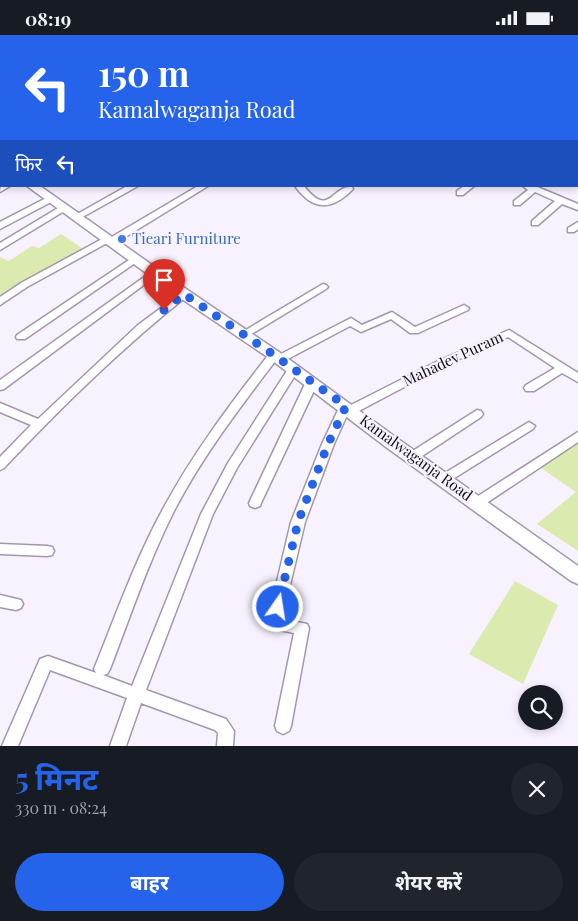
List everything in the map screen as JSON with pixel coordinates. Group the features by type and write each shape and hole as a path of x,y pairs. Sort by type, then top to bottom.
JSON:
{"main road":[{"name":"Kamalwaganja Road","path":"41,190 154,273 294,369 412,457 578,576"}],"street":[{"path":"76,217 132,187"},
{"path":"0,302 24,285 109,241 202,187"},
{"path":"299,187 312,200 321,203 330,203 349,189"},
{"path":"460,193 469,187"},
{"path":"552,196 557,187"},
{"path":"517,203 530,188 578,207"},
{"path":"0,226 41,190"},
{"path":"535,223 561,200"},
{"path":"0,247 63,208"},
{"path":"21,337 135,259"},
{"path":"0,386 154,273"},
{"path":"244,334 323,287"},
{"path":"0,465 40,424 142,327 184,294"},
{"path":"102,669 156,534 182,486 234,407 277,357 351,321 361,329 392,315 414,331 464,308"},
{"name":"Mahadev Puram","path":"348,408 509,333 578,378"},
{"path":"530,388 562,368"},
{"path":"118,746 207,514 232,466 294,369"},
{"path":"255,503 312,383"},
{"path":"0,407 40,424"},
{"path":"283,726 302,628 274,624 298,522 328,444 348,408"},
{"path":"412,457 477,414"},
{"path":"444,479 529,426"},
{"path":"477,503 578,436"},
{"path":"0,549 47,551"},
{"path":"0,601 16,604"},
{"path":"10,746 46,663 137,693 220,724 226,731 225,746"}],"green space":[{"path":"61,234 82,248 0,296 0,257 9,261 32,246 39,248"},
{"path":"578,439 578,551 537,524 576,492 538,466"},
{"path":"515,581 558,605 523,684 469,654"}],"place":[{"name":"Tieari Furniture","path":"122,239"}],"route":[{"path":"164,310 184,294 346,406 328,444 298,522 278,607"}]}
